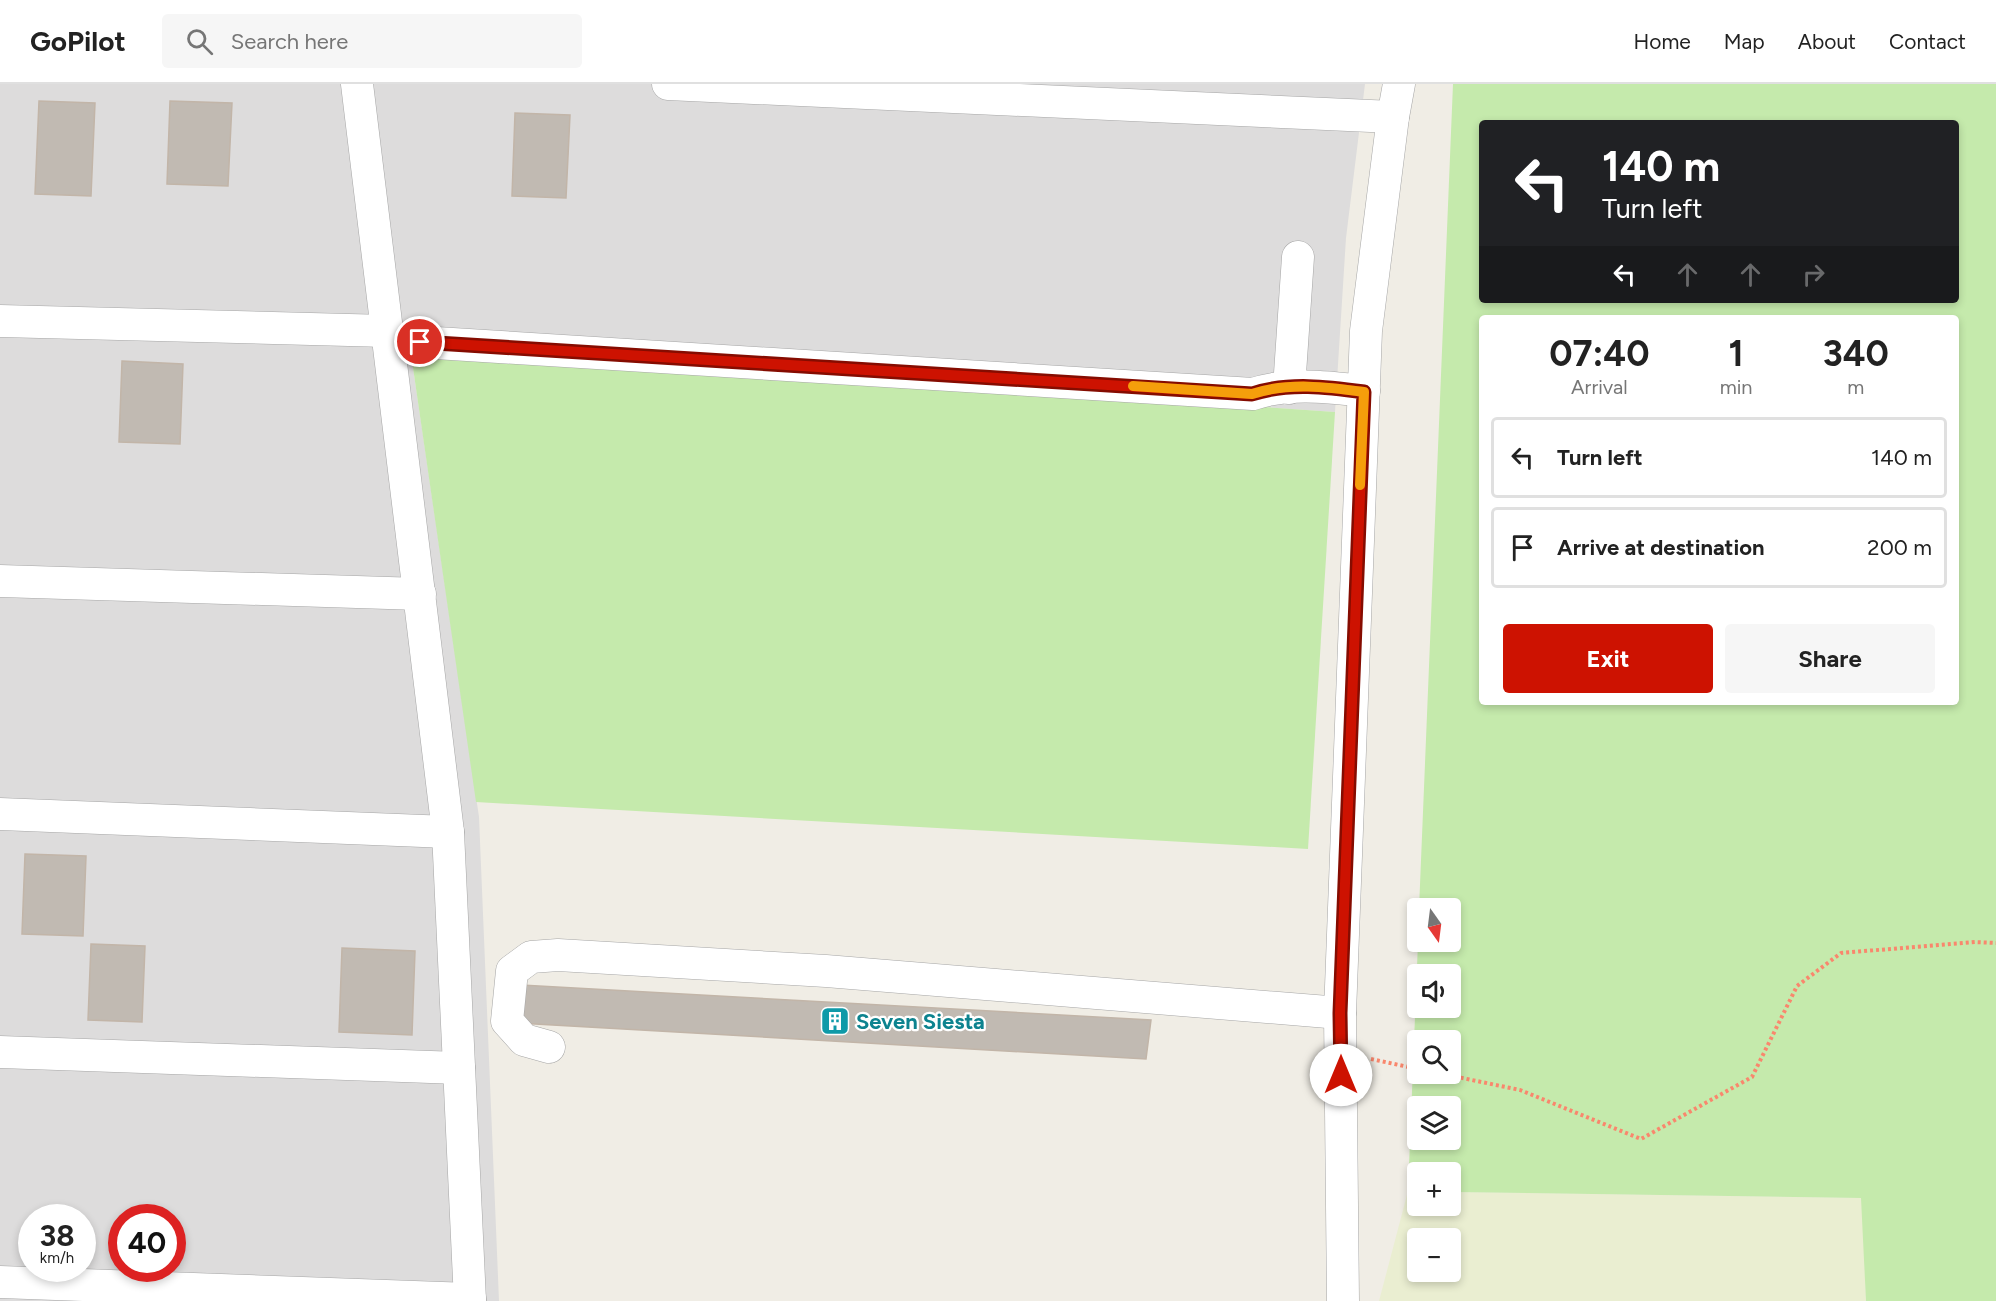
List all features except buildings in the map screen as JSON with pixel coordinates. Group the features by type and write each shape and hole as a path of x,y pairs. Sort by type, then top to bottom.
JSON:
{"street":[{"path":"0,1282 470,1300 448,832 357,84"},
{"path":"668,84 1393,117"},
{"path":"1343,1301 1340,1013 1366,330 1399,84"},
{"path":"1290,388 1298,257"},
{"path":"0,321 387,331"},
{"path":"420,342 1252,394 1266,389 1320,386 1364,392"},
{"path":"0,581 420,594"},
{"path":"0,814 448,832"},
{"path":"549,1047 524,1040 507,1021 512,971 531,957 558,955 826,971 1340,1013"},
{"path":"0,1052 459,1068"}],"path":[{"path":"1461,1078 1520,1090 1641,1139 1752,1077 1797,986 1841,953 1975,942 1996,943"},
{"path":"1341,1053 1407,1067"}],"shaded area":[{"path":"0,84 1365,84 1346,238 1335,412 410,347 479,817 499,1301 0,1301"}],"green space":[{"path":"1453,84 1996,84 1996,1301 1866,1301 1861,1198 1461,1192 1461,1162 1409,1162 1410,1150 1461,1150 1461,1096 1412,1096 1412,1084 1461,1084 1461,1030 1414,1030 1415,1018 1461,1018 1461,964 1417,964 1418,952 1461,952 1461,898 1419,898"},
{"path":"410,347 1335,412 1308,849 476,802"},
{"path":"1461,1192 1862,1198 1866,1301 1379,1301 1407,1195 1407,1216 1461,1216"}],"slow traffic":[{"path":"1133,386 1252,394 1266,389 1320,386 1364,392 1360,485"}],"place":[{"name":"Seven Siesta","path":"835,1021"}],"route":[{"path":"420,342 1252,394 1266,389 1320,386 1364,392 1340,1013 1341,1075"}]}
